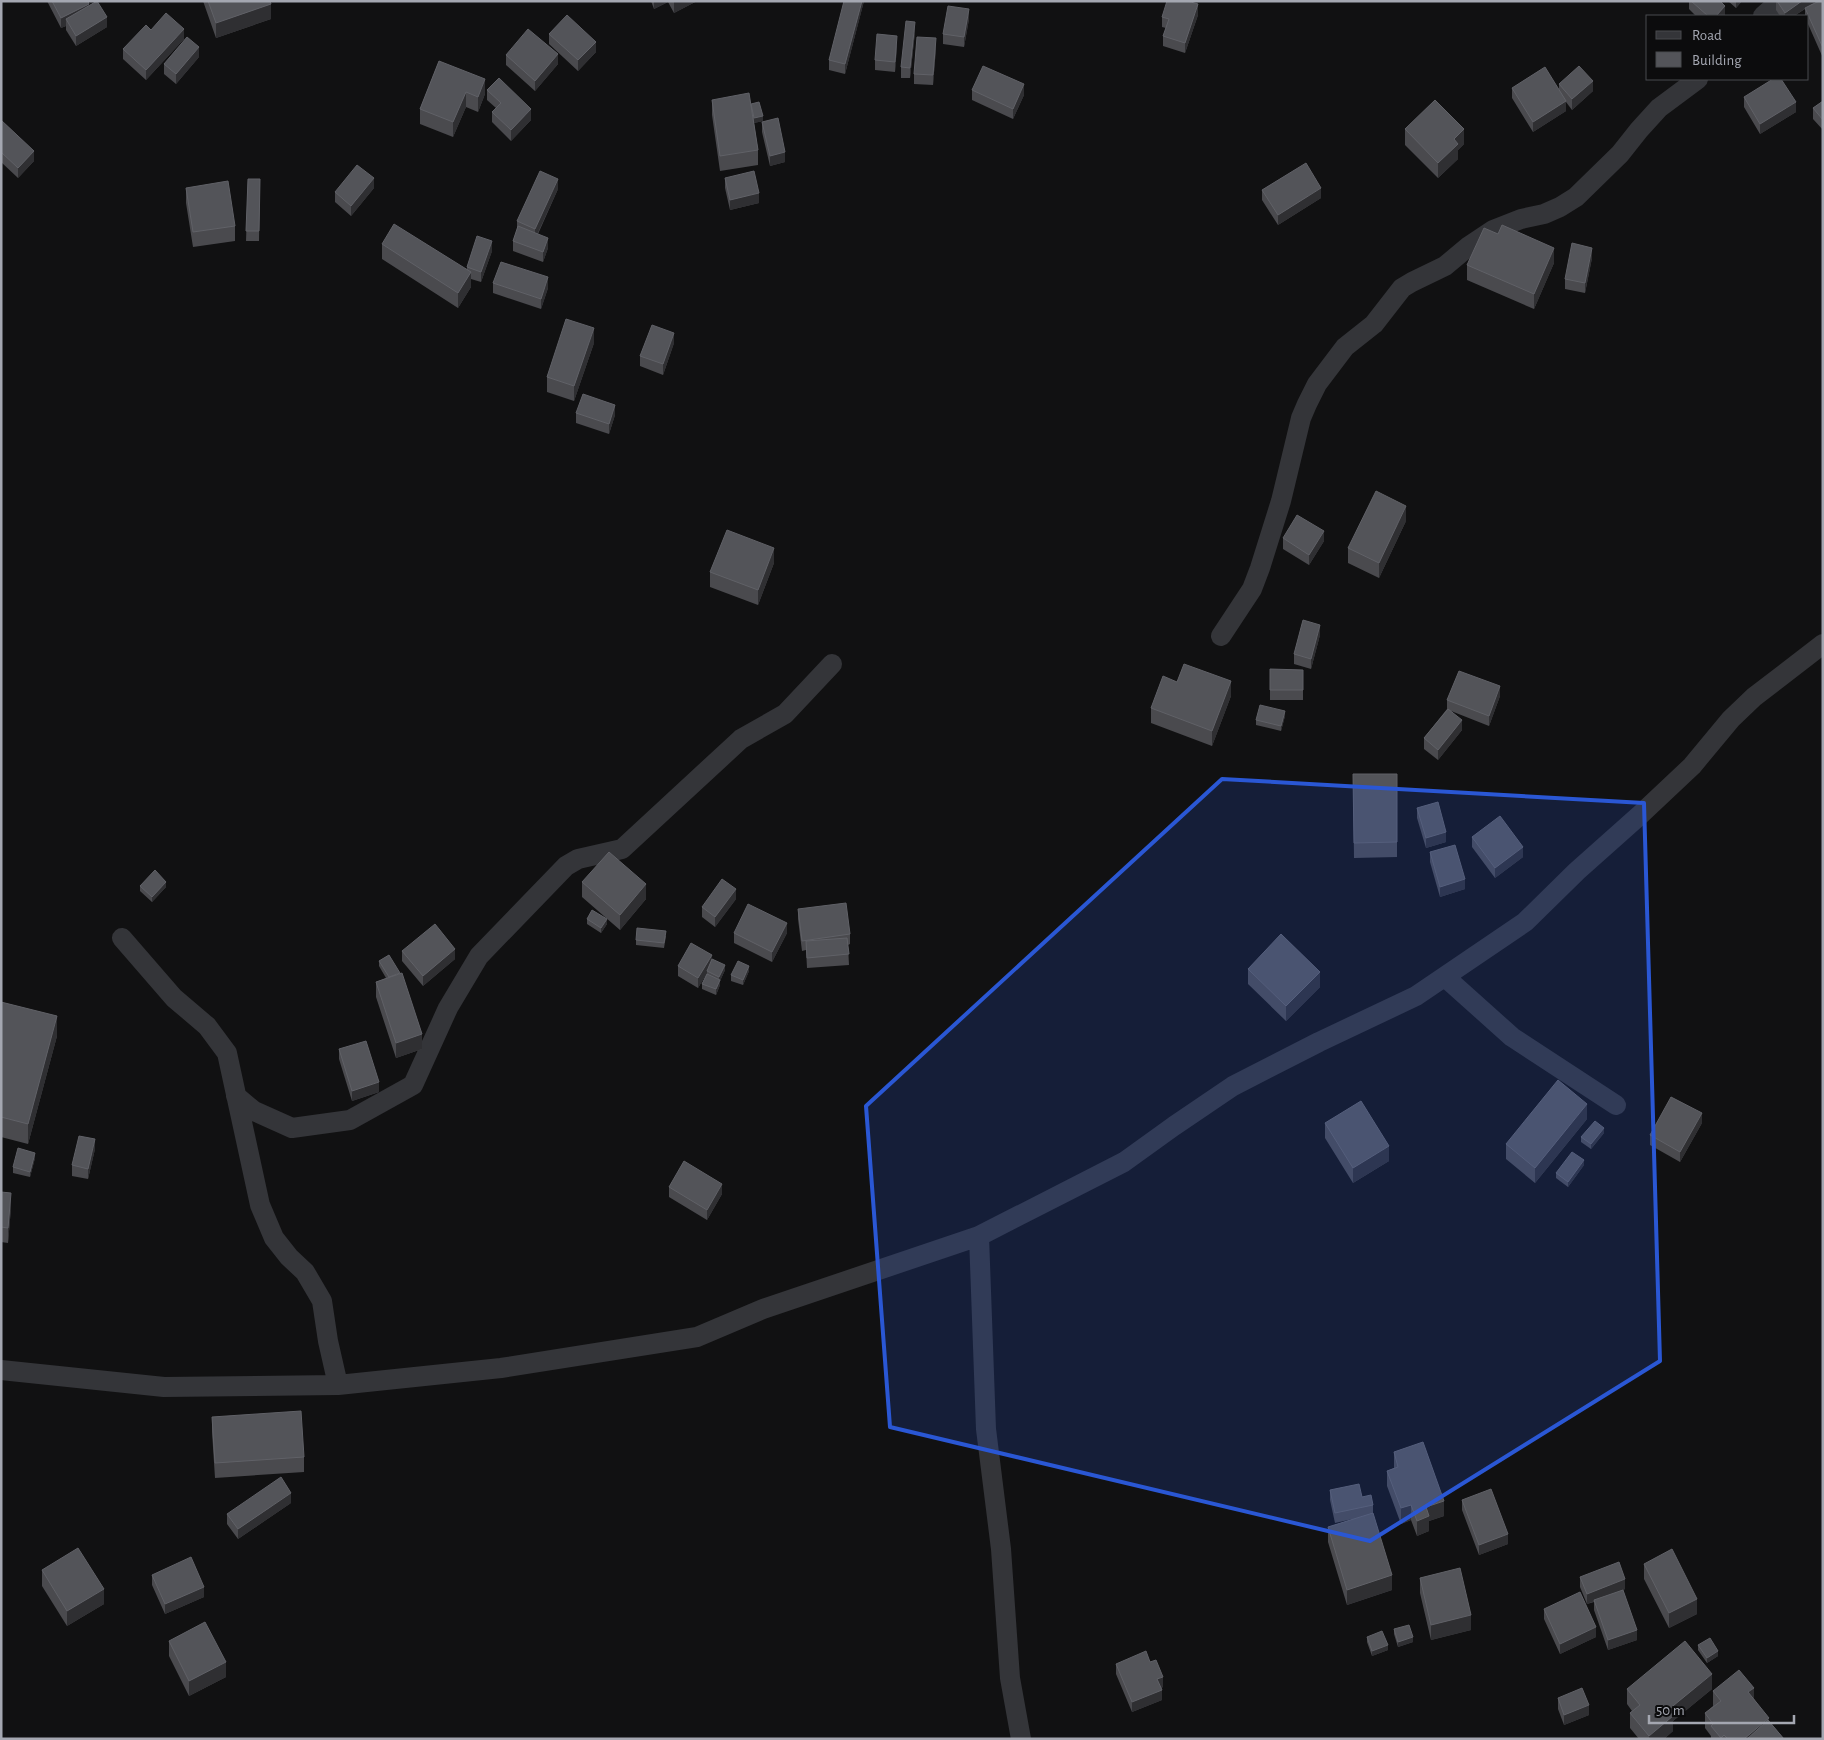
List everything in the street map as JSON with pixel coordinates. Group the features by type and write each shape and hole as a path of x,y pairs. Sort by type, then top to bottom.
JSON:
{"street":[{"path":"1764,15 1780,1"},
{"path":"1221,636 1252,590 1281,501 1306,404 1317,384 1345,347 1374,324 1402,288 1445,266 1469,246 1493,230 1544,214 1560,207 1576,196 1620,154 1659,108 1697,80"},
{"path":"1,1370 164,1387 338,1385 501,1368 697,1336 763,1309 979,1236 1124,1162 1233,1086 1319,1042 1416,996 1525,922 1577,871 1642,814 1692,766 1731,719 1754,697 1823,644"},
{"path":"236,1096 254,1111 292,1128 350,1120 413,1085 448,1008 479,956 566,866 578,858 622,848 741,739 784,714 832,664"},
{"path":"122,938 174,998 207,1026 227,1053 260,1205 274,1238 289,1257 305,1272 322,1302 338,1385"},
{"path":"1445,976 1512,1037 1616,1105"},
{"path":"979,1236 986,1429 1001,1549 1010,1678 1021,1739"}],"highlighted area":[{"path":"1222,779 1644,803 1660,1361 1370,1541 890,1427 866,1106"}],"building":[{"path":"52,1 88,1 89,4 61,18"},
{"path":"97,1 107,17 76,36 66,19"},
{"path":"208,1 270,1 271,4 216,23"},
{"path":"844,1 862,1 845,64 829,60"},
{"path":"1167,1 1187,1 1198,4 1185,43 1163,36 1169,19 1162,17"},
{"path":"1691,1 1720,1 1725,6 1717,15 1707,15"},
{"path":"1777,1 1802,1 1785,13"},
{"path":"1823,1 1823,48 1809,15 1805,8"},
{"path":"948,6 969,9 964,37 943,34"},
{"path":"166,13 184,29 146,70 123,49 146,25 151,30"},
{"path":"567,15 596,42 578,60 549,34"},
{"path":"906,21 915,22 910,68 901,67"},
{"path":"528,29 558,54 535,81 506,55"},
{"path":"877,34 897,36 895,62 875,60"},
{"path":"187,37 199,47 176,74 164,64"},
{"path":"917,37 936,38 933,75 914,74"},
{"path":"439,61 485,79 478,97 466,92 453,122 420,109"},
{"path":"983,66 1024,84 1013,109 972,90"},
{"path":"1579,66 1593,81 1572,99 1559,84"},
{"path":"1545,67 1566,101 1533,122 1512,88"},
{"path":"499,78 531,109 511,130 492,112 501,103 487,90"},
{"path":"1771,80 1782,80 1796,102 1760,124 1744,97"},
{"path":"749,93 758,150 720,156 712,100"},
{"path":"1435,100 1464,129 1454,139 1458,144 1438,163 1405,129"},
{"path":"1823,101 1823,120 1813,108"},
{"path":"759,102 763,116 754,118 751,104"},
{"path":"778,118 785,152 770,156 762,122"},
{"path":"1,120 34,151 18,168 1,152"},
{"path":"1306,163 1321,188 1278,215 1262,190"},
{"path":"357,165 374,178 351,206 335,192"},
{"path":"540,171 558,179 535,229 517,221"},
{"path":"754,171 759,193 730,200 725,178"},
{"path":"248,179 260,179 259,231 246,231"},
{"path":"228,181 235,226 193,232 186,188"},
{"path":"394,224 471,272 458,293 382,244"},
{"path":"1502,225 1554,248 1534,294 1467,265 1484,228 1498,234"},
{"path":"518,226 548,238 543,252 513,241"},
{"path":"477,236 492,241 481,272 467,267"},
{"path":"1572,243 1592,248 1585,283 1565,279"},
{"path":"501,262 548,277 541,299 493,283"},
{"path":"566,319 594,328 574,386 547,377"},
{"path":"652,325 674,333 663,364 640,356"},
{"path":"583,394 615,405 609,424 576,413"},
{"path":"1376,491 1406,506 1379,563 1348,548"},
{"path":"1297,515 1324,531 1309,555 1283,538"},
{"path":"727,530 774,548 758,590 710,572"},
{"path":"1303,620 1320,625 1311,659 1294,654"},
{"path":"1184,664 1231,681 1212,731 1151,708 1163,676 1177,682"},
{"path":"1270,669 1303,670 1303,690 1270,690"},
{"path":"1459,671 1500,686 1489,716 1447,700"},
{"path":"1260,705 1285,711 1281,726 1256,720"},
{"path":"1448,709 1462,720 1438,750 1424,738"},
{"path":"1353,774 1397,774 1397,842 1354,843"},
{"path":"1438,802 1446,832 1426,838 1417,808"},
{"path":"1500,816 1523,847 1495,868 1472,837"},
{"path":"1455,845 1465,879 1440,887 1430,852"},
{"path":"609,852 646,884 620,915 582,882"},
{"path":"155,870 166,882 152,897 140,886"},
{"path":"722,879 736,889 715,917 702,907"},
{"path":"846,903 850,934 802,941 798,909"},
{"path":"748,904 787,923 772,952 734,933"},
{"path":"592,910 607,919 601,928 587,919"},
{"path":"435,924 455,949 423,976 402,951"},
{"path":"637,928 666,931 664,943 636,940"},
{"path":"1281,934 1320,972 1286,1006 1248,969"},
{"path":"847,938 849,954 807,958 806,941"},
{"path":"691,943 712,955 698,978 678,966"},
{"path":"389,955 400,973 389,977 379,961"},
{"path":"712,959 725,965 719,977 707,971"},
{"path":"738,961 749,966 743,980 731,975"},
{"path":"402,973 422,1034 396,1043 376,982"},
{"path":"707,974 720,980 716,989 702,984"},
{"path":"1,1002 57,1016 28,1124 1,1117"},
{"path":"366,1041 379,1082 352,1091 339,1049"},
{"path":"1558,1080 1587,1104 1535,1168 1506,1144"},
{"path":"1671,1097 1702,1113 1680,1152 1650,1135"},
{"path":"1361,1101 1389,1146 1353,1168 1325,1123"},
{"path":"1595,1121 1604,1128 1591,1144 1581,1137"},
{"path":"79,1136 95,1139 88,1169 72,1165"},
{"path":"18,1148 35,1153 30,1172 13,1167"},
{"path":"1572,1152 1584,1160 1568,1182 1556,1173"},
{"path":"684,1161 722,1184 707,1210 669,1187"},
{"path":"1,1192 11,1193 8,1228 1,1227"},
{"path":"301,1411 304,1457 215,1463 212,1417"},
{"path":"1423,1442 1444,1501 1426,1507 1429,1516 1417,1521 1411,1505 1401,1508 1387,1471 1398,1467 1394,1452"},
{"path":"281,1477 291,1493 238,1529 227,1514"},
{"path":"1359,1484 1362,1497 1371,1495 1373,1505 1335,1513 1330,1490"},
{"path":"1491,1489 1508,1534 1479,1545 1462,1500"},
{"path":"1373,1513 1392,1575 1347,1590 1328,1527"},
{"path":"78,1548 104,1589 67,1611 42,1570"},
{"path":"1672,1549 1697,1599 1669,1613 1644,1564"},
{"path":"191,1557 204,1587 165,1604 152,1575"},
{"path":"1619,1562 1625,1579 1587,1594 1580,1577"},
{"path":"1460,1568 1471,1615 1431,1625 1420,1578"},
{"path":"1623,1590 1637,1630 1608,1640 1594,1600"},
{"path":"1580,1592 1596,1627 1560,1644 1544,1609"},
{"path":"205,1622 226,1662 189,1681 169,1641"},
{"path":"1409,1625 1413,1637 1398,1642 1394,1629"},
{"path":"1382,1631 1388,1645 1372,1651 1367,1637"},
{"path":"1710,1638 1718,1651 1707,1658 1698,1645"},
{"path":"1685,1641 1712,1674 1668,1710 1673,1716 1649,1736 1630,1713 1640,1705 1627,1689"},
{"path":"1146,1651 1150,1662 1156,1660 1163,1677 1157,1679 1162,1690 1132,1702 1116,1664"},
{"path":"1739,1670 1754,1688 1748,1692 1769,1718 1744,1739 1728,1739 1724,1735 1721,1738 1711,1726 1713,1724 1705,1713 1721,1701 1713,1691"},
{"path":"1582,1688 1589,1705 1564,1715 1558,1698"},
{"path":"1768,1720 1784,1739 1747,1739"}]}
